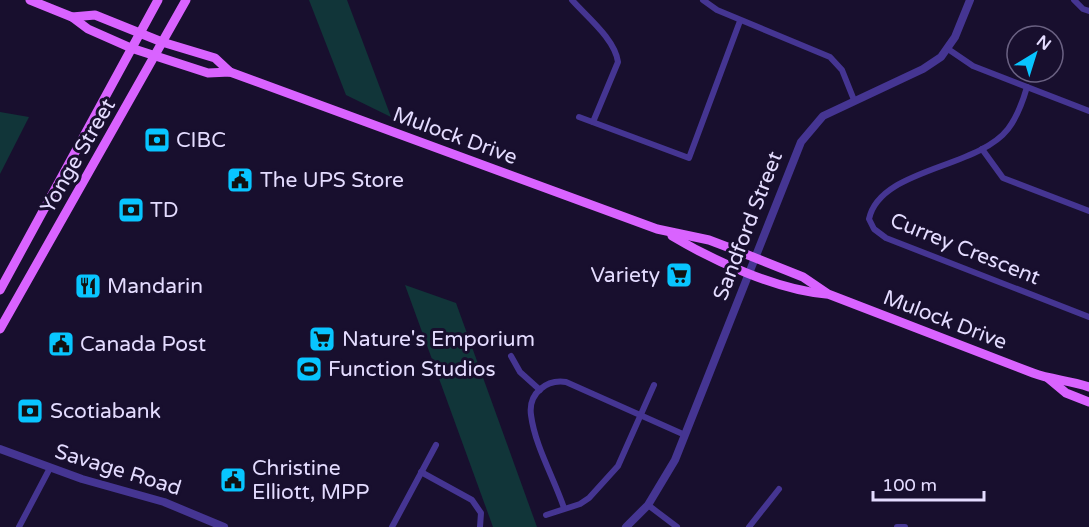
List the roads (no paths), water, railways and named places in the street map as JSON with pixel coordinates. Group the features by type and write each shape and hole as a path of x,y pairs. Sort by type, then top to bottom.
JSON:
{"main road":[{"name":"Mulock Drive","path":"30,0 72,17 88,29 132,48 208,73 230,72 667,232 709,240 803,277 828,294 1048,378 1071,380 1089,387"},
{"name":"Yonge Street","path":"0,290 158,0"},
{"name":"Yonge Street","path":"0,329 186,0"},
{"name":"Mulock Drive","path":"72,17 95,15 162,42 215,58 230,72"},
{"name":"Mulock Drive","path":"667,232 704,255 799,291 828,294"},
{"name":"Mulock Drive","path":"1048,378 1066,393 1089,402"}],"street":[{"path":"572,0 612,46 618,57 593,122"},
{"path":"703,0 740,21 830,57 842,70 854,100"},
{"name":"Sandford Street","path":"626,527 648,505 664,482 685,435 801,142 823,116 924,69 941,57 948,49 970,0"},
{"path":"1074,0 1083,9 1089,11"},
{"path":"579,117 689,158 740,21"},
{"path":"948,49 973,66 1089,111"},
{"name":"Currey Crescent","path":"1027,87 1016,115 1007,130 982,149 899,184 876,203 869,219 874,229 886,238 1089,316"},
{"path":"982,149 1003,178 1089,211"},
{"path":"511,356 520,372 540,390"},
{"path":"564,508 531,417 530,406 540,390 553,380 566,382 685,435"},
{"path":"546,515 580,504 589,498 614,471 654,385"},
{"path":"392,527 436,445"},
{"name":"Savage Road","path":"0,449 50,468 164,502 224,527"},
{"path":"19,527 50,468"},
{"path":"421,472 472,500 481,513 480,527"},
{"path":"749,527 771,503 779,489"},
{"path":"648,505 677,527"},
{"path":"897,527 905,527"}],"place":[{"name":"CIBC","path":"157,140"},
{"name":"The UPS Store","path":"240,180"},
{"name":"TD","path":"131,210"},
{"name":"Variety","path":"679,275"},
{"name":"Mandarin","path":"88,286"},
{"name":"Nature's Emporium","path":"322,339"},
{"name":"Canada Post","path":"61,344"},
{"name":"Function Studios","path":"309,369"},
{"name":"Scotiabank","path":"30,411"},
{"name":"Christine Elliott, MPP","path":"233,480"}]}
